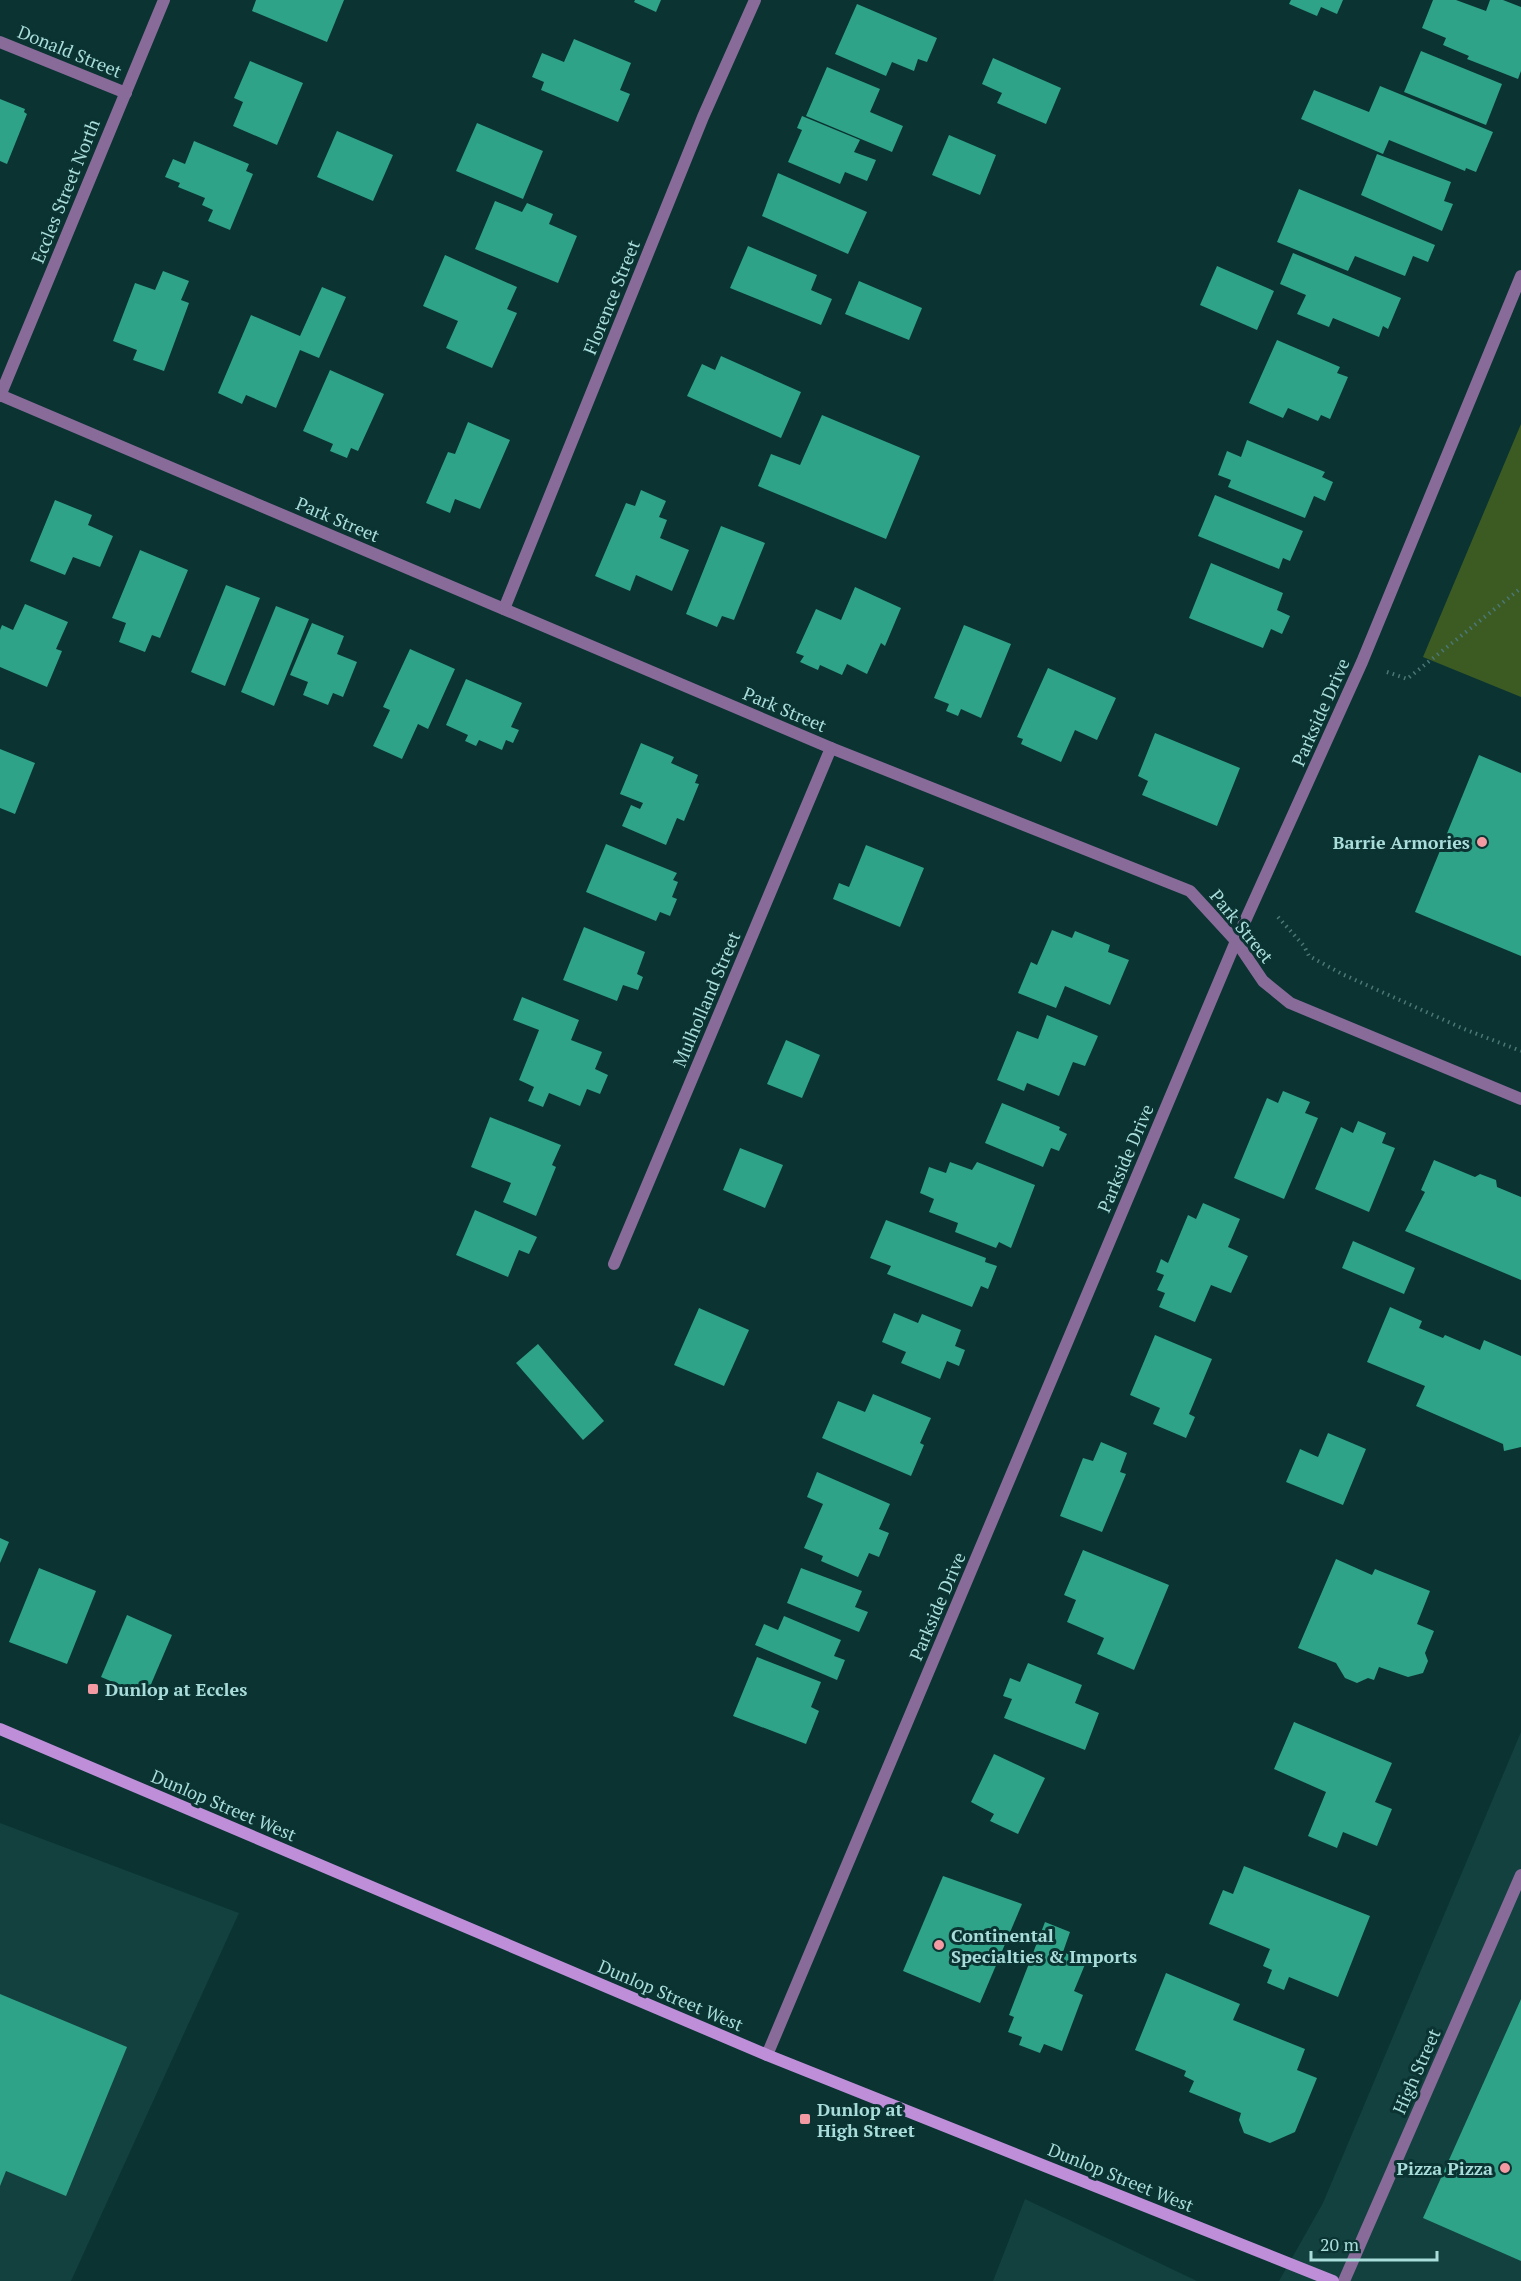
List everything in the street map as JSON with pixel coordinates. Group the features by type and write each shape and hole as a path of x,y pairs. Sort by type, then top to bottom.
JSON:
{"main road":[{"name":"Dunlop Street West","path":"0,1729 767,2055 1333,2281"}],"street":[{"name":"Eccles Street North","path":"0,396 164,0"},
{"name":"Florence Street","path":"504,609 703,117 755,0"},
{"name":"Donald Street","path":"0,42 126,93"},
{"name":"Parkside Drive","path":"767,2055 1236,941 1362,662 1521,276"},
{"name":"Park Street","path":"0,396 831,748 1190,891 1236,941 1263,981 1290,1003 1521,1099"},
{"name":"Mulholland Street","path":"614,1264 831,748"},
{"name":"High Street","path":"1344,2281 1521,1875"}],"path":[{"path":"1415,673 1521,588"},
{"path":"1277,916 1304,946 1309,956 1342,974 1464,1029 1521,1051"}],"shaded area":[{"path":"1521,1732 1521,2281 1279,2281 1323,2203"},
{"path":"0,1823 239,1913 71,2281 0,2281"},
{"path":"1025,2199 1197,2281 993,2281"}],"green space":[{"path":"1521,424 1521,697 1423,657"}],"building":[{"path":"256,0 344,0 327,42 252,11"},
{"path":"635,0 661,0 656,12 634,2"},
{"path":"1291,0 1343,0 1337,14 1321,7 1317,16 1289,4"},
{"path":"1433,0 1456,0 1486,11 1490,0 1503,0 1521,7 1521,71 1518,79 1467,59 1469,56 1443,45 1446,38 1422,28"},
{"path":"857,4 937,38 927,62 918,59 914,71 892,62 886,76 835,54"},
{"path":"574,39 631,63 620,90 630,94 618,122 541,90 544,82 532,77 542,53 564,62"},
{"path":"1421,51 1502,84 1486,125 1404,92"},
{"path":"993,58 1061,88 1046,124 997,103 1002,93 982,84"},
{"path":"250,61 303,83 277,145 233,126 243,102 234,98"},
{"path":"827,67 880,89 870,112 903,126 892,152 806,116"},
{"path":"1380,86 1493,132 1476,172 1466,168 1465,171 1389,140 1383,154 1301,119 1314,90 1369,112"},
{"path":"0,99 25,109 24,112 27,114 7,164 0,161"},
{"path":"802,116 860,140 854,152 876,160 867,181 845,172 840,184 788,162 802,130 797,128"},
{"path":"477,123 543,151 523,199 456,171"},
{"path":"337,131 393,155 373,201 317,177"},
{"path":"949,135 996,155 980,195 932,175"},
{"path":"194,141 249,164 246,171 253,174 230,230 208,221 213,210 202,205 205,198 178,187 180,183 165,177 173,159 185,164"},
{"path":"1377,154 1451,182 1444,201 1453,204 1442,231 1361,195"},
{"path":"778,173 867,212 848,254 762,216"},
{"path":"1299,189 1435,245 1428,262 1413,256 1405,276 1355,256 1348,271 1277,242"},
{"path":"495,201 522,212 527,203 553,214 549,224 577,236 558,283 475,249"},
{"path":"748,246 817,275 811,290 832,299 821,325 730,288"},
{"path":"1293,253 1401,298 1388,329 1383,326 1379,337 1333,318 1329,327 1297,314 1306,295 1280,284"},
{"path":"445,255 517,287 507,309 517,313 492,368 446,348 458,321 423,306"},
{"path":"1217,266 1274,291 1257,330 1200,305"},
{"path":"163,271 189,281 181,300 189,303 164,371 133,360 137,350 113,341 135,283 155,290"},
{"path":"859,281 922,308 909,340 845,314"},
{"path":"322,287 346,297 319,358 300,350 276,408 246,395 242,404 218,393 251,315 300,336"},
{"path":"1277,340 1340,367 1337,373 1348,377 1330,419 1321,415 1318,421 1288,408 1283,418 1249,403"},
{"path":"721,356 801,392 781,438 687,396 702,364 715,370"},
{"path":"330,370 384,394 358,451 351,448 347,458 330,451 333,444 303,431"},
{"path":"822,415 920,456 886,539 758,486 771,454 800,465"},
{"path":"468,422 510,440 480,509 455,499 450,513 426,503 448,452 455,454"},
{"path":"1247,440 1325,472 1322,477 1333,482 1325,501 1314,496 1305,518 1228,487 1231,480 1218,475 1227,451 1241,457"},
{"path":"641,490 666,501 659,517 667,520 660,538 689,550 672,591 636,575 630,591 595,576 626,503 635,506"},
{"path":"1215,495 1303,531 1290,561 1283,558 1279,569 1198,536"},
{"path":"55,500 92,515 88,525 113,536 100,567 73,557 65,575 30,561"},
{"path":"721,526 765,543 734,620 722,616 717,627 686,614"},
{"path":"140,550 188,570 160,638 152,635 145,652 119,642 126,623 112,618"},
{"path":"1211,563 1283,593 1277,610 1290,616 1282,634 1271,629 1263,648 1189,618"},
{"path":"226,585 260,598 225,686 191,672"},
{"path":"855,587 901,608 885,646 881,643 867,674 847,664 842,675 820,665 818,670 800,662 804,656 796,653 816,609 841,620"},
{"path":"25,604 68,622 56,649 62,651 47,687 0,667 0,630 2,625 13,630"},
{"path":"276,606 309,619 274,706 241,692"},
{"path":"312,623 344,636 337,654 357,662 343,697 333,693 328,705 303,695 308,682 290,675"},
{"path":"964,625 1011,644 981,718 961,709 958,716 946,711 949,704 934,698"},
{"path":"410,649 455,669 428,729 418,724 402,759 373,746 390,710 383,707"},
{"path":"1048,668 1116,698 1097,740 1075,730 1061,762 1021,744 1023,739 1017,737"},
{"path":"466,679 522,703 511,727 519,730 513,743 506,740 502,750 479,740 476,746 465,741 468,735 446,725"},
{"path":"1155,733 1240,768 1217,826 1142,795 1148,781 1138,776"},
{"path":"641,743 674,757 671,763 698,775 695,783 699,784 684,821 677,818 666,845 622,826 631,805 640,809 643,803 620,794"},
{"path":"0,749 35,763 15,814 0,808"},
{"name":"Barrie Armories","path":"1479,755 1521,773 1521,956 1415,912"},
{"path":"606,844 677,873 673,880 678,882 672,897 677,899 670,916 660,912 656,921 586,892"},
{"path":"866,845 924,868 900,927 833,899 839,883 849,887"},
{"path":"584,927 645,952 637,974 643,977 638,990 623,985 617,1001 563,980"},
{"path":"1052,930 1072,938 1075,931 1110,945 1108,952 1129,960 1110,1005 1065,986 1056,1008 1018,993 1031,962 1037,965"},
{"path":"522,997 579,1020 571,1040 602,1052 595,1069 608,1075 600,1094 587,1089 580,1106 549,1093 543,1107 528,1101 534,1087 519,1080 539,1030 513,1020"},
{"path":"1047,1015 1098,1036 1085,1066 1073,1062 1059,1096 1027,1083 1024,1091 997,1080 1017,1031 1038,1039"},
{"path":"786,1040 820,1055 802,1098 767,1084"},
{"path":"1283,1091 1310,1102 1305,1113 1318,1118 1284,1199 1234,1178 1267,1098 1278,1103"},
{"path":"1002,1103 1060,1127 1059,1130 1067,1134 1059,1151 1051,1148 1043,1167 985,1143"},
{"path":"490,1117 561,1145 552,1165 556,1167 536,1216 503,1202 511,1183 471,1167"},
{"path":"1358,1121 1386,1133 1382,1143 1395,1148 1369,1212 1315,1189 1341,1127 1353,1133"},
{"path":"740,1148 783,1165 765,1208 723,1190"},
{"path":"1434,1160 1475,1177 1480,1174 1496,1180 1497,1187 1521,1197 1521,1280 1405,1231 1425,1192 1421,1190"},
{"path":"950,1162 972,1170 977,1162 1035,1185 1011,1248 999,1242 996,1248 955,1232 958,1223 929,1212 934,1199 920,1193 929,1167 946,1173"},
{"path":"1203,1203 1240,1219 1228,1247 1248,1256 1231,1293 1211,1285 1195,1322 1159,1307 1165,1293 1157,1290 1164,1275 1156,1272 1161,1259 1168,1263 1188,1215 1196,1219"},
{"path":"475,1210 537,1237 529,1254 519,1250 508,1277 456,1255"},
{"path":"886,1220 986,1258 985,1262 997,1266 988,1289 981,1286 972,1307 887,1274 891,1266 870,1258"},
{"path":"1353,1241 1415,1268 1404,1294 1342,1268"},
{"path":"1390,1307 1422,1321 1419,1328 1443,1338 1445,1335 1480,1350 1484,1340 1521,1356 1521,1447 1504,1451 1503,1444 1416,1406 1425,1386 1367,1362"},
{"path":"699,1308 749,1330 724,1386 674,1365"},
{"path":"894,1313 918,1323 922,1314 961,1330 955,1346 965,1350 959,1366 947,1361 940,1379 901,1363 906,1352 882,1342"},
{"path":"1155,1335 1212,1359 1189,1414 1195,1417 1186,1438 1153,1424 1160,1408 1130,1395"},
{"path":"538,1344 604,1421 583,1440 516,1363"},
{"path":"873,1394 931,1418 920,1443 924,1445 911,1476 822,1438 838,1401 865,1412"},
{"path":"1328,1433 1366,1449 1343,1505 1286,1482 1300,1449 1318,1457"},
{"path":"1101,1442 1127,1453 1120,1472 1126,1474 1102,1532 1060,1516 1083,1458 1093,1461"},
{"path":"817,1472 890,1504 879,1529 889,1533 879,1557 869,1553 858,1577 821,1561 823,1556 804,1548 823,1504 807,1497"},
{"path":"0,1538 9,1542 0,1563"},
{"path":"1083,1550 1169,1585 1134,1670 1097,1654 1104,1638 1067,1622 1076,1600 1064,1595"},
{"path":"1336,1559 1372,1575 1375,1569 1430,1591 1417,1624 1434,1631 1425,1653 1428,1661 1423,1673 1408,1677 1379,1667 1374,1680 1368,1678 1357,1683 1345,1678 1336,1663 1298,1648"},
{"path":"39,1568 96,1591 67,1664 9,1642"},
{"path":"801,1568 862,1591 855,1607 868,1612 859,1632 787,1603"},
{"path":"127,1615 172,1635 146,1696 101,1677"},
{"path":"784,1616 841,1640 834,1656 845,1660 837,1680 755,1645 764,1624 778,1630"},
{"path":"757,1657 821,1682 811,1707 819,1711 806,1744 733,1716"},
{"path":"1028,1663 1082,1685 1075,1703 1099,1713 1085,1750 1004,1718 1012,1699 1003,1696 1010,1678 1020,1682"},
{"path":"1294,1722 1392,1763 1375,1802 1392,1809 1377,1846 1343,1832 1337,1848 1308,1836 1326,1792 1274,1769"},
{"path":"994,1754 1045,1778 1018,1834 990,1821 994,1814 971,1802"},
{"path":"1244,1866 1370,1916 1338,1997 1289,1977 1284,1990 1267,1983 1272,1970 1263,1966 1270,1949 1209,1924 1223,1890 1233,1894"},
{"path":"943,1876 1022,1904 980,2003 903,1971"},
{"path":"1045,1922 1070,1932 1063,1952 1086,1962 1074,1991 1083,1995 1062,2051 1044,2044 1040,2053 1019,2045 1022,2037 1008,2032 1014,2017 1009,2015"},
{"path":"1166,1973 1240,2004 1233,2020 1305,2049 1297,2070 1317,2078 1295,2132 1270,2143 1244,2133 1239,2120 1241,2113 1189,2092 1194,2081 1184,2076 1186,2071 1135,2050"},
{"path":"0,1994 127,2047 66,2196 6,2171 0,2186"},
{"path":"1521,1999 1521,2261 1423,2218"}],"place":[{"name":"Barrie Armories","path":"1482,842"},
{"name":"Dunlop at Eccles","path":"93,1689"},
{"name":"Continental Specialties & Imports","path":"939,1945"},
{"name":"Dunlop at High Street","path":"805,2119"},
{"name":"Pizza Pizza","path":"1505,2168"}]}
